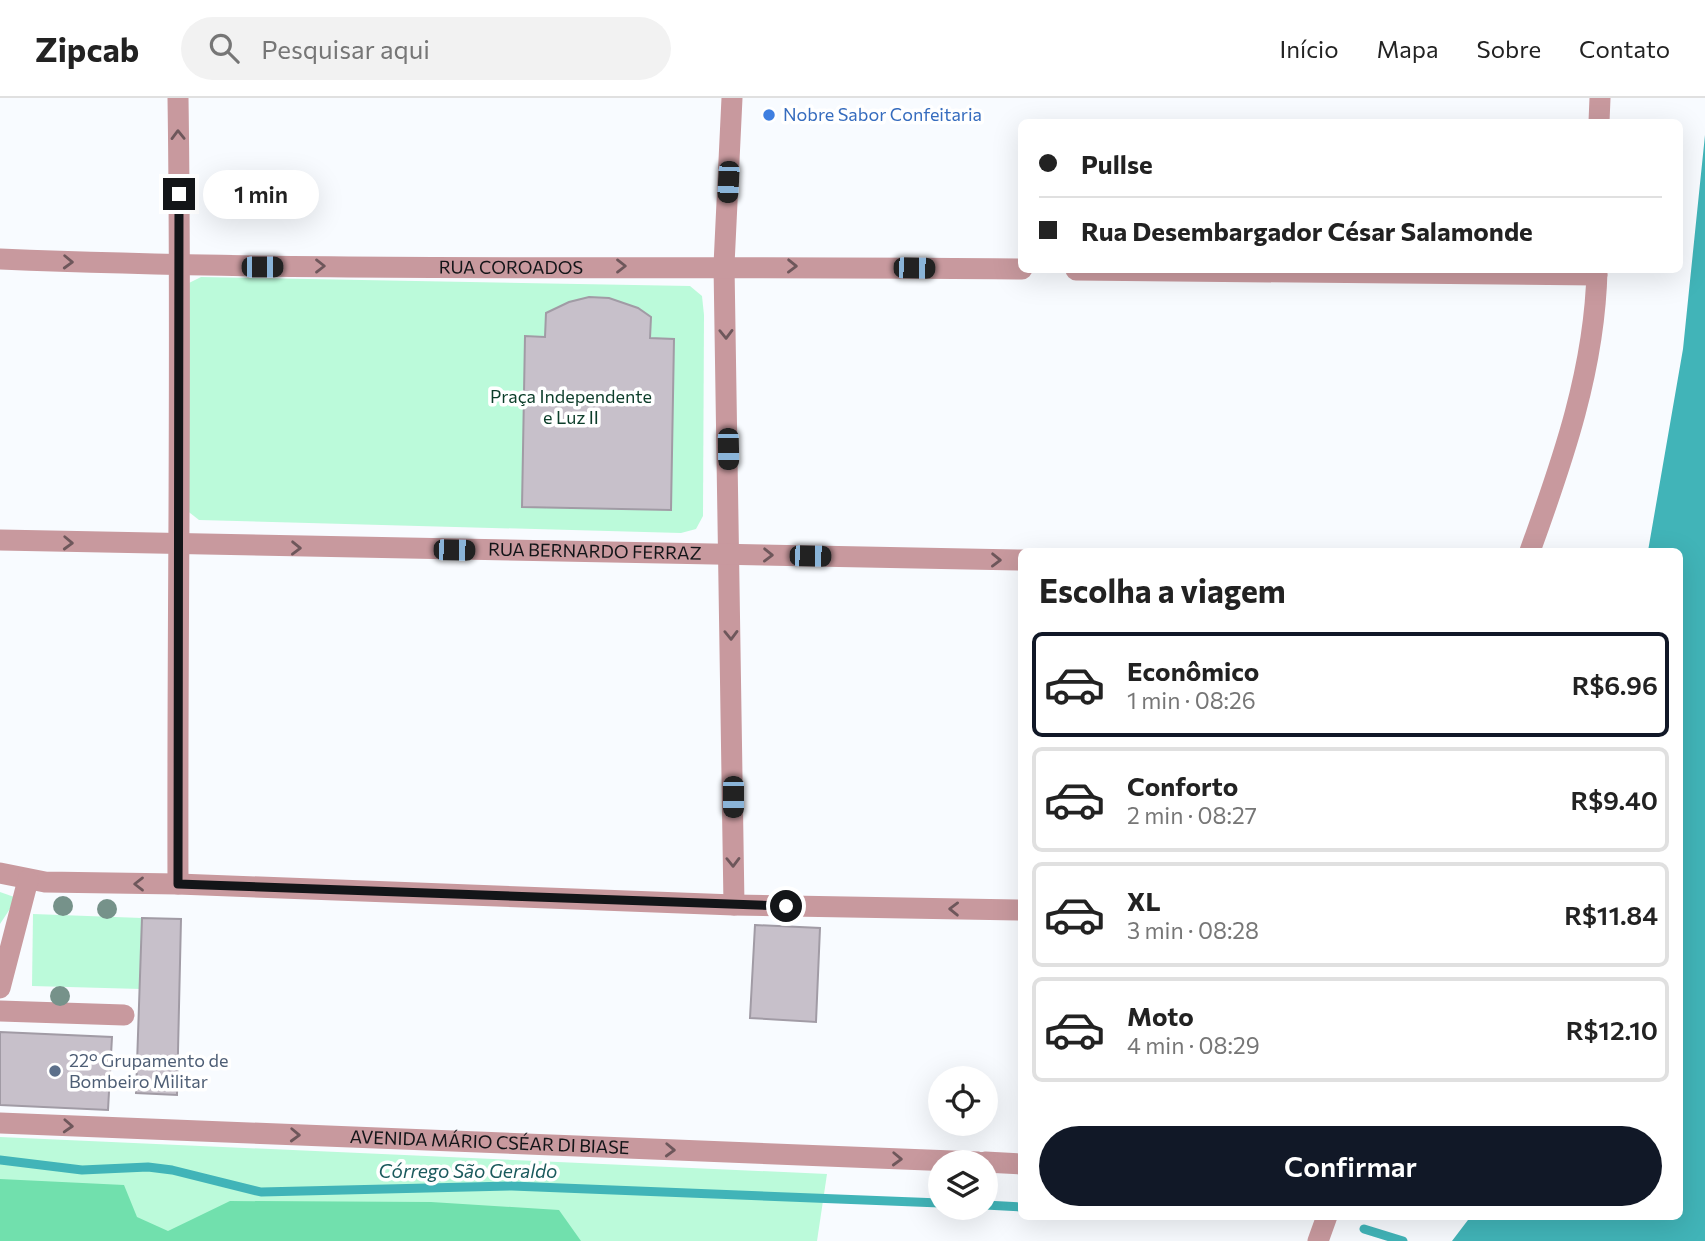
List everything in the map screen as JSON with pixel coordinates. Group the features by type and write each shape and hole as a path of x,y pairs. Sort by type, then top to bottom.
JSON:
{"street":[{"path":"177,98 180,267 176,546 178,884"},
{"path":"732,98 724,265 731,554 734,905"},
{"path":"1600,98 1600,119"},
{"name":"RUA COROADOS","path":"0,259 180,267 724,265 1018,269"},
{"path":"1531,548 1579,404 1590,343 1597,273"},
{"name":"RUA BERNARDO FERRAZ","path":"0,540 176,546 1018,560"},
{"path":"0,873 28,880 734,905 1018,910"},
{"path":"0,988 28,880"},
{"path":"0,1011 124,1016"},
{"name":"AVENIDA MÁRIO CSÉAR DI BIASE","path":"0,1123 928,1160"},
{"path":"998,1163 1018,1164"},
{"path":"1318,1241 1326,1220"}],"green space":[{"name":"Praça Independente e Luz II","path":"201,277 690,286 702,296 704,315 703,516 696,529 681,533 199,520 185,509 187,284"},
{"path":"0,892 17,898 0,924"},
{"path":"33,914 142,918 141,989 32,986"},
{"path":"0,1137 827,1174 817,1241 0,1241"},
{"path":"0,1179 124,1185 137,1217 168,1231 230,1201 431,1202 559,1210 581,1241 0,1241"}],"water":[{"path":"1705,135 1705,1241 1452,1241 1468,1220 1683,1220 1683,548 1649,548 1683,349"}],"building":[{"path":"589,297 609,298 638,308 651,317 650,338 674,339 671,510 522,507 525,336 545,337 546,313 569,302"},
{"path":"142,918 181,919 177,1095 136,1093"},
{"path":"755,925 820,928 816,1022 750,1018"},
{"name":"22° Grupamento de Bombeiro Militar","path":"0,1032 112,1037 108,1110 0,1105"}],"waterway":[{"name":"Córrego São Geraldo","path":"0,1160 82,1170 148,1167 172,1170 261,1192 512,1186 928,1203"},
{"name":"Córrego São Geraldo","path":"998,1206 1018,1207"},
{"name":"Córrego São Geraldo","path":"1364,1229 1403,1241"}],"place":[{"name":"Nobre Sabor Confeitaria","path":"769,115"},
{"name":"22° Grupamento de Bombeiro Militar","path":"55,1071"}],"route":[{"path":"179,194 176,546 178,884 786,906"}]}
